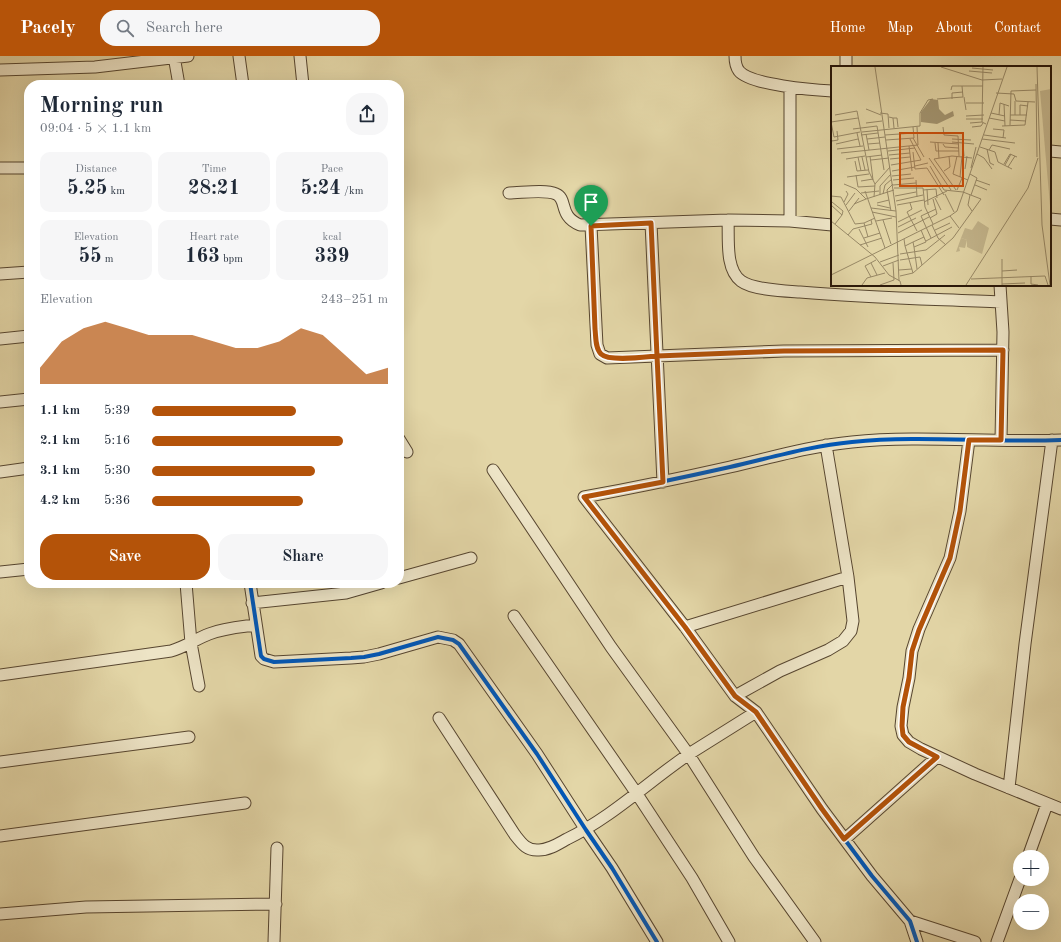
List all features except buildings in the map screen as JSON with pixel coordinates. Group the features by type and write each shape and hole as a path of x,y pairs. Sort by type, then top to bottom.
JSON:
{"street":[{"path":"0,70 95,67 188,56"},
{"path":"239,56 242,80"},
{"path":"300,56 302,80"},
{"path":"736,56 737,66 740,72 748,76 790,87 831,91"},
{"path":"174,57 179,80"},
{"path":"790,87 790,221"},
{"path":"1051,151 1061,152"},
{"path":"0,168 24,168"},
{"path":"509,193 548,192 557,194 562,199 566,214 572,222 580,225 591,226 728,220 790,221 831,225"},
{"path":"1051,219 1061,220"},
{"path":"728,220 730,265 734,273 742,281 756,287 831,295 1001,302"},
{"path":"651,223 663,482"},
{"path":"591,226 595,329 600,354 607,358 784,351 1003,350"},
{"path":"0,274 24,272"},
{"path":"1000,286 1003,350 1001,440"},
{"path":"0,339 24,337"},
{"path":"0,402 24,399"},
{"path":"917,942 910,921 872,876 844,839 756,712 735,696 685,627 584,497 663,482 826,445 880,440 926,439 1057,440 1025,644 1009,788"},
{"path":"969,440 960,511 950,558 919,630 912,651 909,678 903,707 903,735 909,742 937,757 1061,809"},
{"path":"735,696 780,671 828,650 842,641 851,631 853,621 848,577 826,445"},
{"path":"404,447 407,452"},
{"path":"0,472 24,469"},
{"path":"493,470 611,647 689,755 754,856 815,942"},
{"path":"404,577 471,558"},
{"path":"0,572 24,569"},
{"path":"685,627 848,577"},
{"path":"186,588 191,643 199,686"},
{"path":"250,588 261,656 264,659 274,662 364,657 438,637 453,640 459,644 528,741 612,868 657,942"},
{"path":"252,603 346,593 364,588"},
{"path":"514,616 637,794 692,878 729,942"},
{"path":"0,675 171,651 180,649 208,634 256,625"},
{"path":"439,718 515,835 525,847 533,850 546,849 586,830 689,755 756,712"},
{"path":"0,762 189,737"},
{"path":"844,839 937,757"},
{"path":"0,836 245,804"},
{"path":"1031,850 1048,804"},
{"path":"274,942 277,848"},
{"path":"997,942 1017,886"},
{"path":"0,914 86,907 276,904"},
{"path":"910,921 975,942"}],"cycle path":[{"path":"917,942 910,921 872,876 822,809 756,712 735,696 685,627 584,497 675,479 805,449 852,442 904,439 1009,441 1061,440"},
{"path":"251,588 261,656 264,659 274,662 364,657 438,637 453,640 459,644 537,754 612,868 657,942"}],"route":[{"path":"591,226 595,329 600,354 607,358 657,356 663,482 584,497 685,627 735,696 756,712 844,839 937,757 909,742 903,735 903,707 909,678 912,651 919,630 950,558 960,511 969,440 1001,440 1003,350 784,351 657,356 651,223 591,226"}]}
